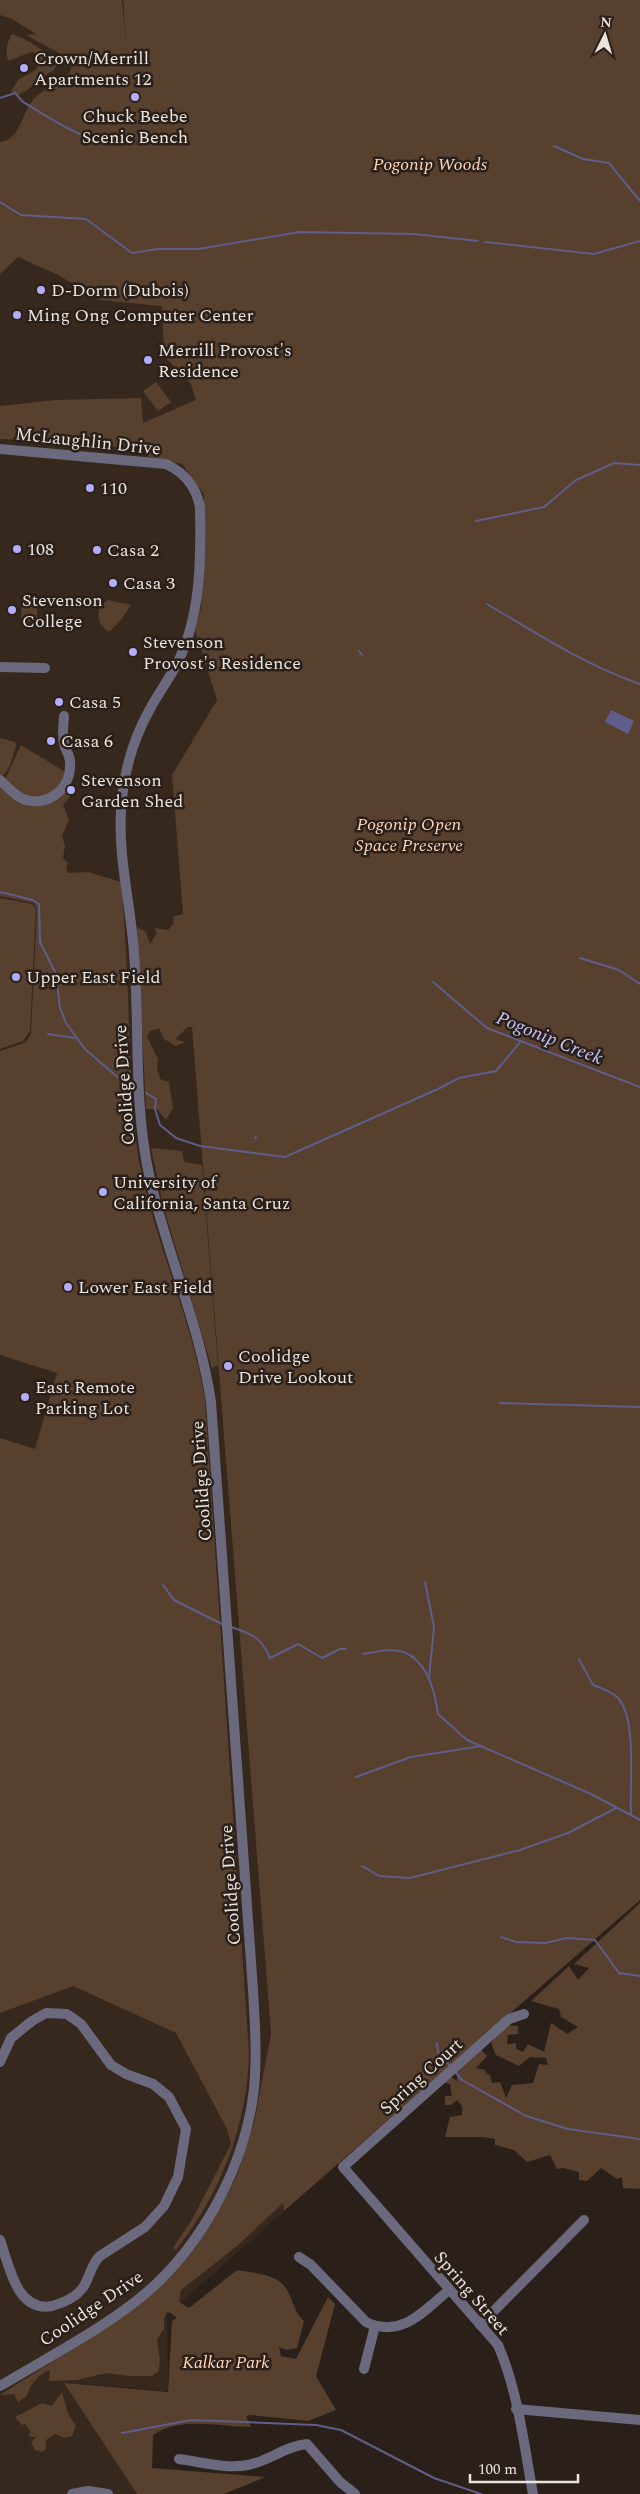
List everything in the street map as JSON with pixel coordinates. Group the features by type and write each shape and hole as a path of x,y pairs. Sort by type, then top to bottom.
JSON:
{"street":[{"name":"McLaughlin Drive","path":"0,449 166,464 182,473 194,488"},
{"name":"Coolidge Drive","path":"0,2386 124,2309 155,2284 174,2263 208,2218 231,2173 248,2121 253,2090 255,2022 211,1402 200,1350 156,1204 143,1148 139,1100 134,954 120,830 122,795 129,757 150,708 182,654 194,614 200,517 198,498 194,488"},
{"path":"0,667 45,668"},
{"path":"0,780 14,794 24,799 44,800 62,790 67,780 70,766 70,755 65,747 64,716"},
{"path":"0,2062 11,2038 32,2021 46,2013 68,2014 81,2024 111,2065 126,2074 152,2084 169,2097 186,2129 178,2177 164,2206 145,2227 100,2256 94,2262 83,2288 68,2301 44,2307 23,2297 11,2277 0,2240"},
{"name":"Spring Court","path":"343,2167 509,2020 524,2014"},
{"name":"Spring Street","path":"343,2167 498,2345 505,2361 534,2494"},
{"path":"480,2325 584,2220"},
{"path":"299,2257 311,2265 366,2322 375,2326 400,2327 412,2322 449,2290"},
{"path":"364,2369 375,2326"},
{"path":"516,2409 640,2420"},
{"path":"179,2458 230,2466 250,2465 294,2445 307,2444 340,2482 355,2494"},
{"path":"72,2494 88,2491 108,2494"}],"shaded area":[{"name":"University of California, Santa Cruz","path":"0,0 122,0 130,95 268,450 195,630 217,700 172,775 239,1609 284,2211 167,2315 168,2391 64,2383 137,2494 0,2494"},
{"path":"611,710 634,721 628,734 605,722"}],"green space":[{"name":"Pogonip Woods","path":"0,0 122,0 126,43 123,0 640,0 640,1900 284,2211 283,2203 237,2246 181,2290 179,2302 189,2308 237,2270 272,2277 287,2290 296,2310 304,2321 297,2348 287,2350 279,2347 281,2356 296,2359 328,2297 335,2304 316,2376 336,2410 308,2421 250,2415 246,2416 251,2427 188,2424 164,2429 153,2435 152,2468 266,2477 224,2494 137,2494 64,2383 168,2392 172,2321 177,2318 168,2311 164,2318 164,2329 157,2339 160,2359 158,2372 151,2376 106,2373 77,2380 49,2381 50,2370 38,2377 32,2384 27,2396 18,2402 14,2394 0,2395 101,2331 171,2275 190,2254 222,2205 237,2175 254,2123 271,2034 192,1027 188,1027 175,1039 185,1042 176,1046 164,1039 159,1028 150,1031 147,1037 158,1059 157,1068 160,1079 169,1082 173,1108 166,1120 157,1109 146,1109 137,927 146,932 150,944 157,933 154,928 168,930 174,923 173,917 183,914 172,775 217,700 195,630 201,608 204,494 182,464 147,456 144,447 53,446 39,440 0,439 0,406 55,400 141,398 143,423 196,400 191,384 164,356 162,306 100,300 58,275 18,257 0,274 0,142 7,140 17,131 33,100 65,77 72,67 63,55 26,35 36,34 12,19 0,15"},
{"path":"12,34 30,42 58,62 54,70 18,95 11,92 18,80 37,69 38,62 33,51 9,61 7,48"},
{"path":"156,382 171,402 158,411 143,391"},
{"path":"22,599 37,600 37,622 21,621"},
{"path":"108,600 131,605 121,620 109,632 101,624 99,618 100,606"},
{"path":"0,738 15,742 16,745 9,768 0,777"},
{"path":"21,745 67,773 65,782 44,798 19,795 5,780"},
{"path":"0,783 20,800 65,791 72,794 63,805 69,820 62,836 65,846 63,858 68,863 66,870 69,873 88,872 121,882 133,1107 138,1154 155,1224 192,1340 205,1400 249,2054 243,2107 229,2158 206,2205 176,2250 173,2248 193,2218 231,2144 227,2129 176,2033 73,1986 0,2013 0,1438 35,1449 57,1373 0,1355 0,1051 25,1043 31,1034 37,910 34,903 0,896"},
{"name":"Upper East Field","path":"0,898 32,904 36,909 30,1031 23,1041 0,1049"},
{"path":"151,1148 182,1151 184,1162 202,1165 218,1365 212,1368 164,1209"},
{"path":"640,1903 640,2189 623,2188 622,2177 617,2179 601,2168 587,2181 579,2180 579,2172 563,2168 557,2169 550,2155 527,2162 514,2150 495,2145 495,2139 483,2137 445,2137 450,2117 462,2115 462,2106 457,2100 451,2105 445,2105 445,2096 452,2096 450,2084 443,2082 451,2077 457,2081 457,2070 477,2045 487,2056 476,2068 485,2070 486,2074 490,2075 492,2083 500,2082 506,2098 512,2085 533,2083 539,2064 548,2065 546,2058 530,2057 519,2066 496,2055 491,2043 506,2025 518,2026 518,2034 508,2035 507,2044 516,2043 516,2049 523,2052 528,2044 544,2052 551,2023 567,2034 578,2027 561,2017 559,2009 531,2001 569,1966 578,1980 589,1968 574,1964"},
{"path":"62,2392 68,2414 76,2426 72,2436 64,2438 55,2434 46,2440 46,2449 42,2452 35,2450 31,2442 37,2437 31,2437 28,2434 31,2432 25,2424 22,2425 15,2417 42,2403 52,2406"}],"waterway":[{"path":"0,98 15,93 23,102 61,125 90,138 105,141 119,139 131,133"},
{"path":"554,146 583,159 609,163 640,201"},
{"path":"0,202 21,215 86,219 132,253 158,249 199,249 299,232 414,234 478,241"},
{"path":"485,242 594,254 640,241"},
{"path":"476,521 544,507 576,480 614,463 640,465"},
{"path":"487,604 580,658 640,684"},
{"path":"359,651 362,655"},
{"path":"0,892 33,900 39,904 40,942 56,974 60,1008 66,1023 85,1049 115,1075 133,1087"},
{"path":"580,958 619,970 640,984"},
{"name":"Pogonip Creek","path":"433,982 487,1028 640,1087"},
{"path":"48,1034 75,1038"},
{"path":"146,1093 156,1099 155,1109 160,1125 176,1138 200,1146 285,1157 459,1078 496,1071 521,1041"},
{"path":"500,1403 640,1407"},
{"path":"425,1582 434,1627 429,1678"},
{"path":"163,1585 174,1600 224,1625"},
{"path":"231,1627 255,1637 263,1645 270,1658 298,1644 322,1658 340,1649 346,1649"},
{"path":"363,1654 391,1650 406,1653 414,1658 425,1671 435,1697 438,1714 467,1740 591,1794 640,1820"},
{"path":"579,1659 593,1685 617,1697 624,1707 630,1736 631,1815"},
{"path":"356,1777 411,1757 482,1746"},
{"path":"362,1866 379,1876 410,1878 520,1850 568,1833 616,1808"},
{"path":"501,1937 516,1942 545,1943 567,1938 595,1940 619,1973 640,1976"},
{"path":"437,2043 438,2052 450,2066"},
{"path":"455,2072 462,2080 526,2116 568,2129 640,2139"},
{"path":"122,2433 191,2420 316,2425 341,2430 434,2478 481,2494"}],"place":[{"name":"Crown/Merrill Apartments 12","path":"24,68"},
{"name":"Chuck Beebe Scenic Bench","path":"135,97"},
{"name":"D-Dorm (Dubois)","path":"41,290"},
{"name":"Ming Ong Computer Center","path":"17,315"},
{"name":"Merrill Provost's Residence","path":"148,360"},
{"name":"110","path":"90,488"},
{"name":"108","path":"17,549"},
{"name":"Casa 2","path":"97,550"},
{"name":"Casa 3","path":"113,583"},
{"name":"Stevenson College","path":"12,610"},
{"name":"Stevenson Provost's Residence","path":"133,652"},
{"name":"Casa 5","path":"59,702"},
{"name":"Casa 6","path":"51,741"},
{"name":"Stevenson Garden Shed","path":"71,790"},
{"name":"Upper East Field","path":"16,977"},
{"name":"University of California, Santa Cruz","path":"103,1192"},
{"name":"Lower East Field","path":"68,1287"},
{"name":"Coolidge Drive Lookout","path":"228,1366"},
{"name":"East Remote Parking Lot","path":"25,1397"}],"park label":[{"name":"Pogonip Open Space Preserve","path":"409,834"},
{"name":"Kalkar Park","path":"226,2362"}]}
